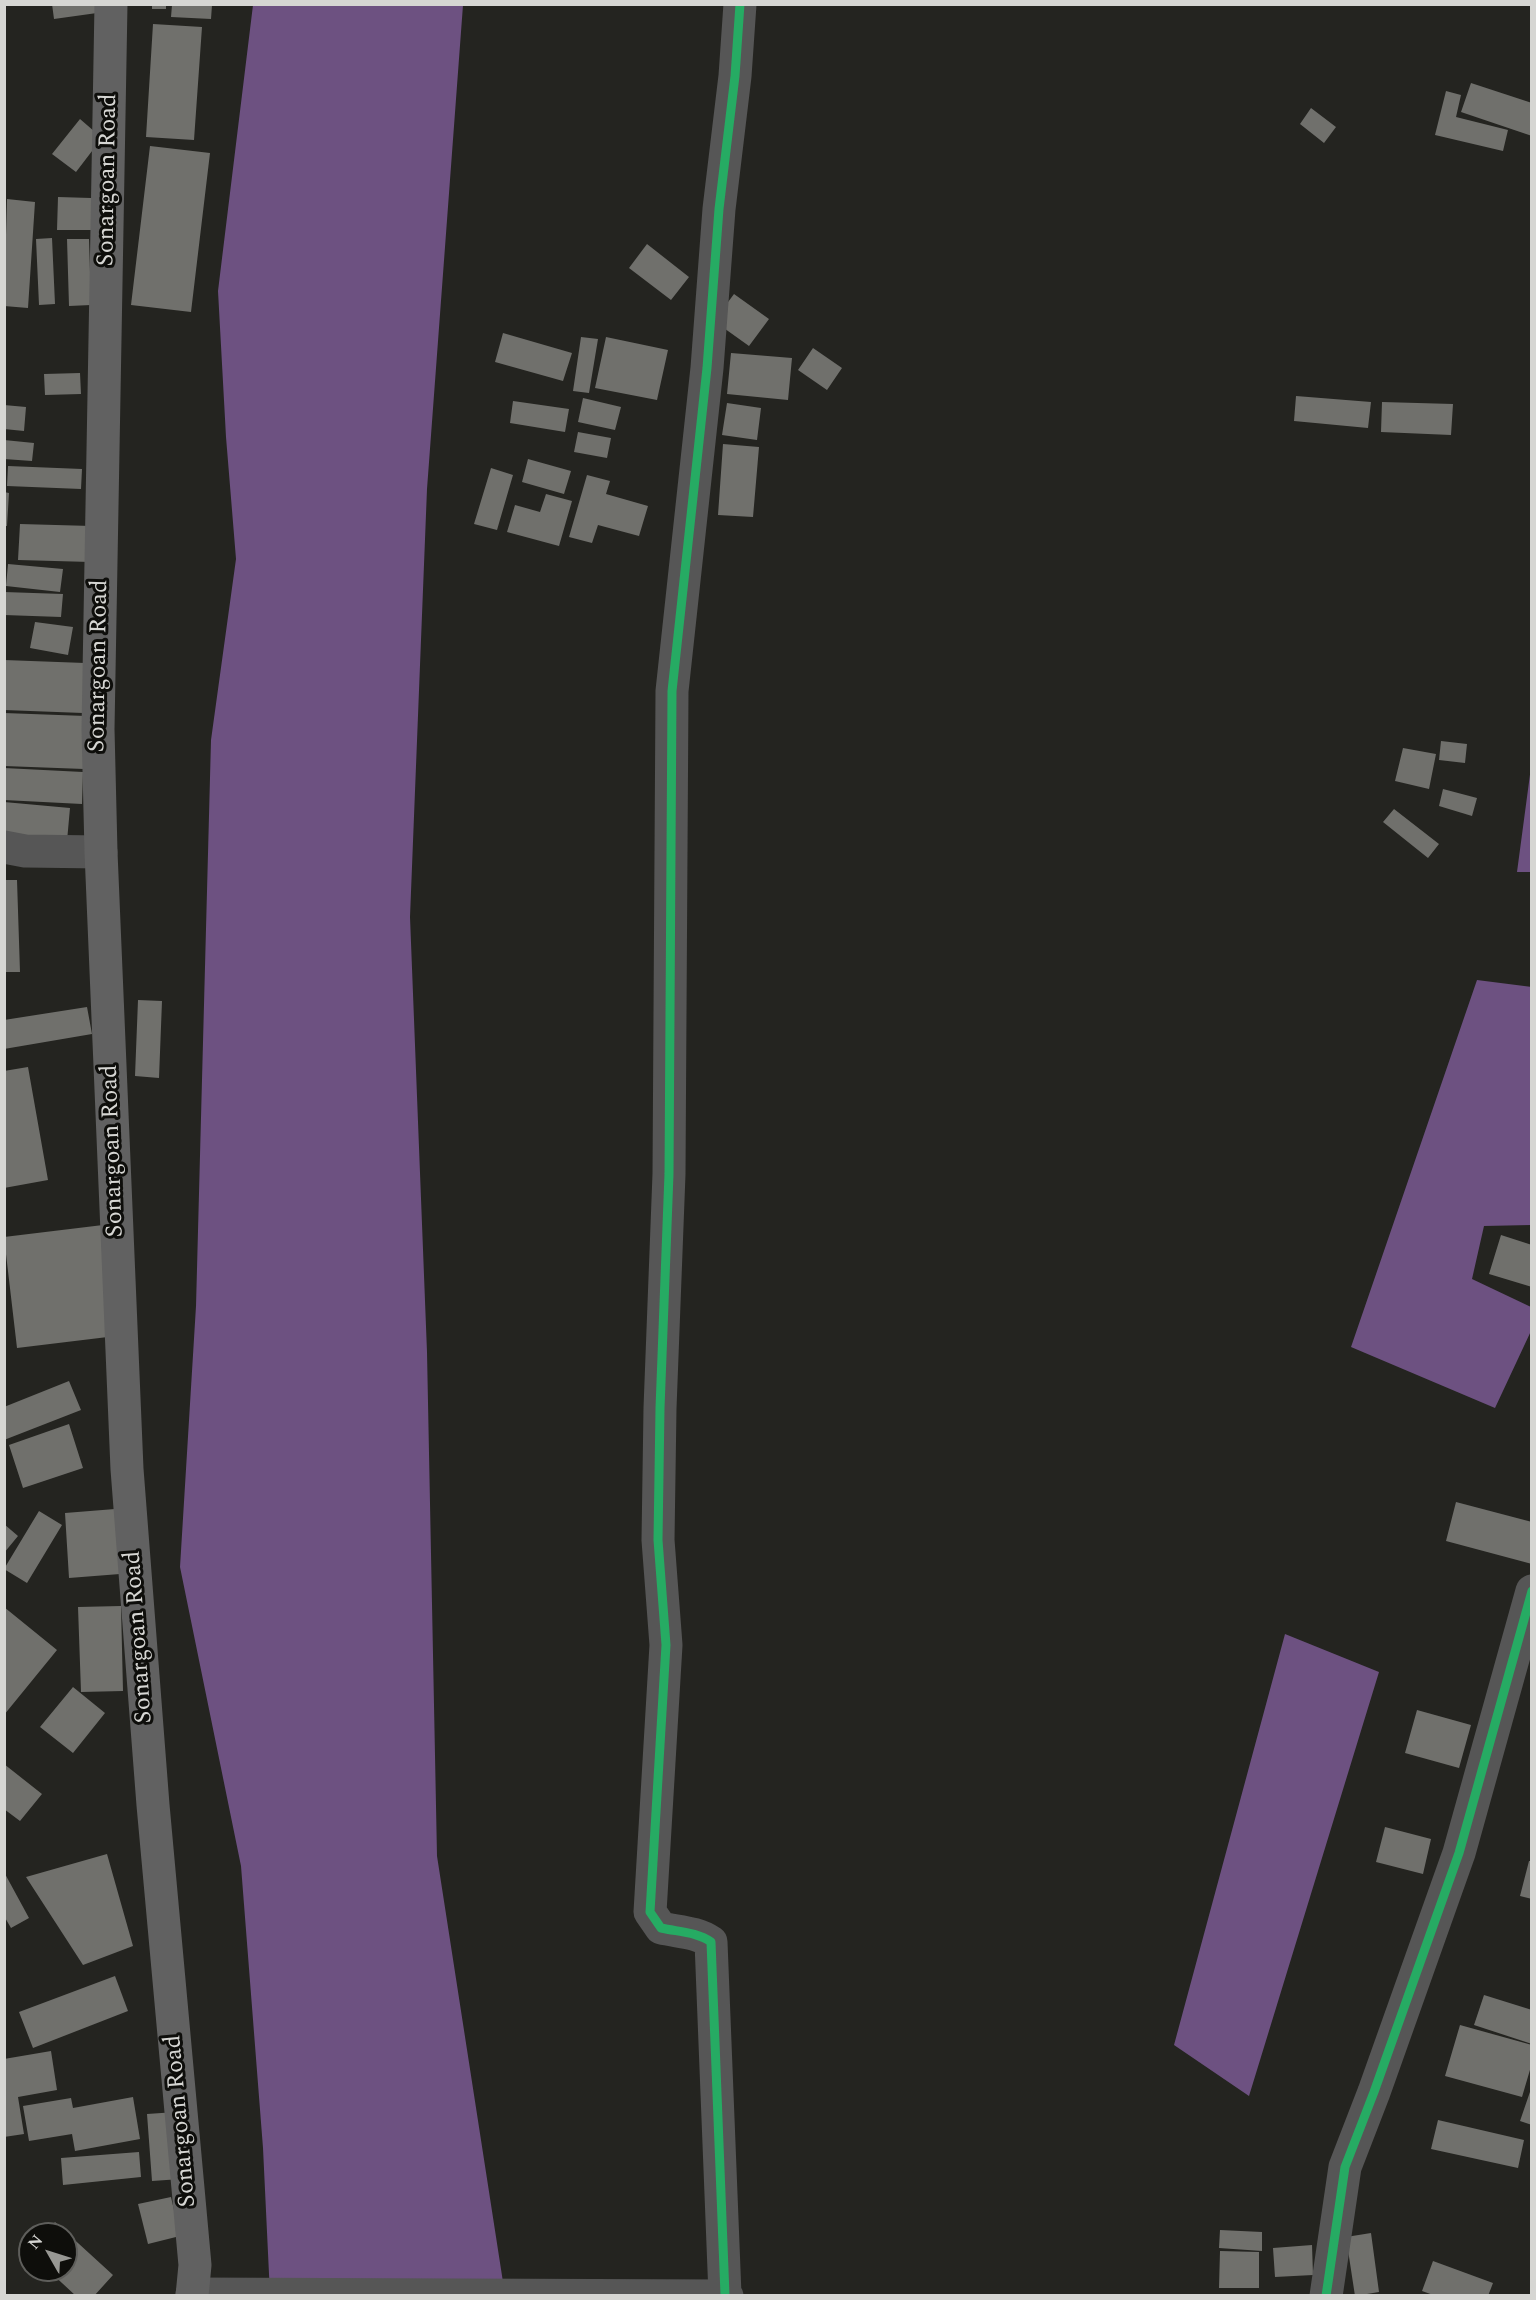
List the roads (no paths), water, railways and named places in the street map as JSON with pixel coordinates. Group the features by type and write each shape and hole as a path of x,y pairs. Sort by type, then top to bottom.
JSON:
{"main road":[{"name":"Sonargoan Road","path":"111,4 98,729 101,852 128,1469 153,1805 195,2265 192,2295"}],"street":[{"path":"192,2295 726,2295 711,1942 700,1935 683,1934 661,1928 650,1912 666,1645 658,1540 660,1408 669,1174 672,691 707,368 719,209 735,76 740,4"},
{"path":"4,847 25,850 101,852"},
{"path":"1326,2295 1345,2167 1459,1853 1532,1591"}]}
